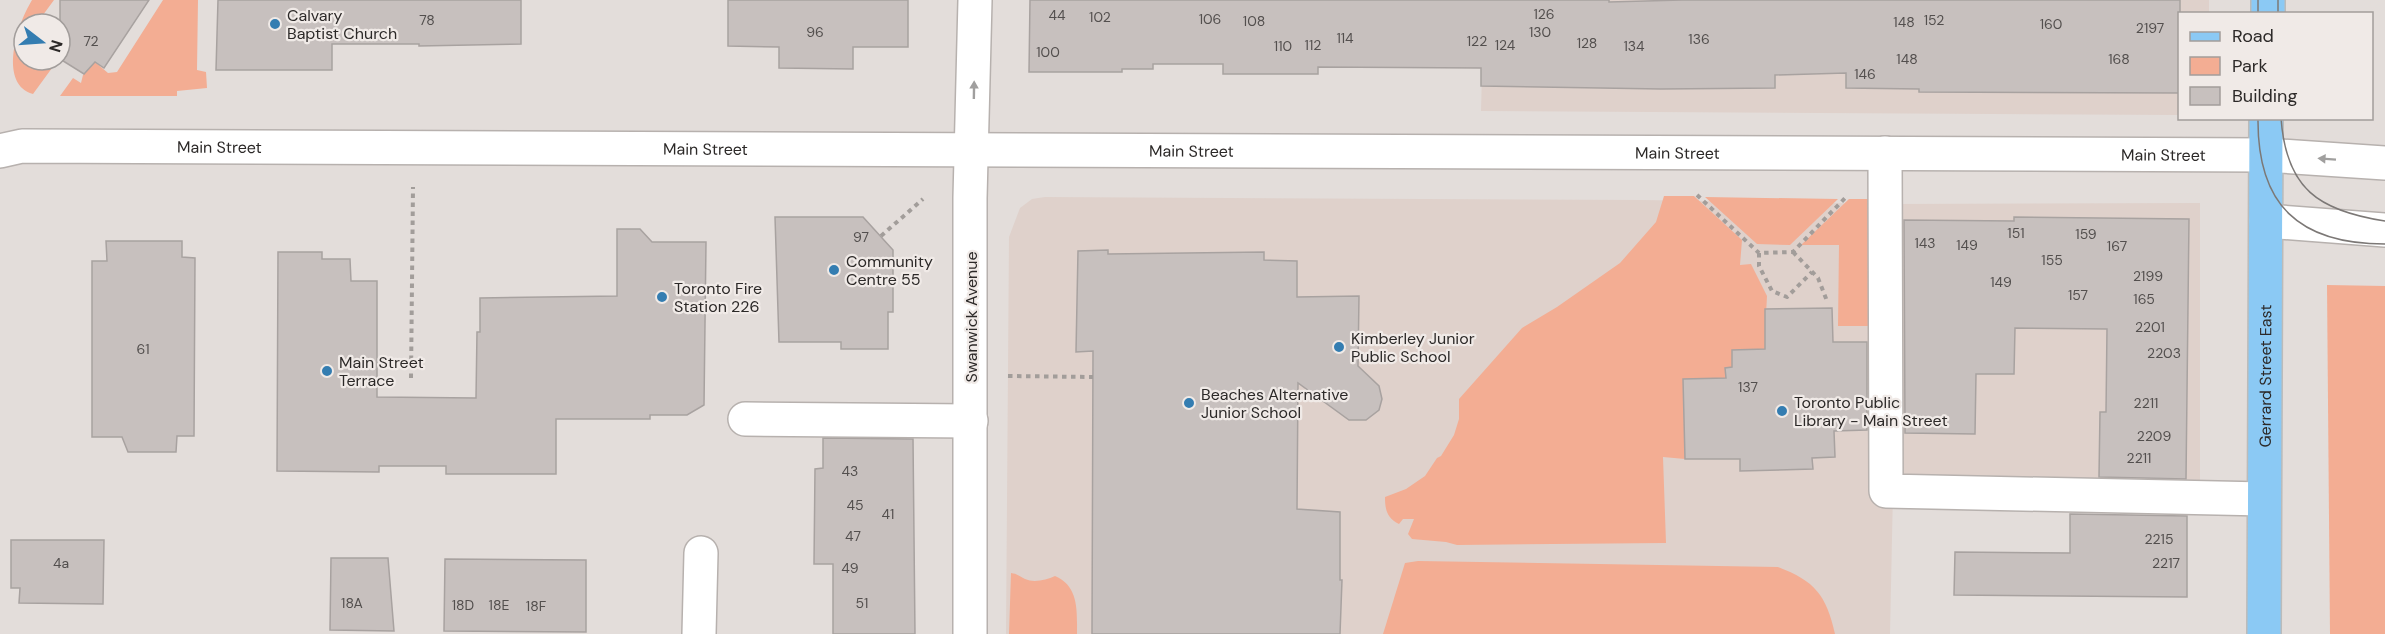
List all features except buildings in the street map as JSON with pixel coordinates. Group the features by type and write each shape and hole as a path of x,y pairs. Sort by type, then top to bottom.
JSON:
{"main road":[{"name":"Gerrard Street East","path":"2264,634 2266,120"}],"street":[{"name":"Swanwick Avenue","path":"970,634 972,149 975,0"},
{"name":"Main Street","path":"0,151 22,146 1886,153 2266,156 2385,163"},
{"path":"1886,153 1886,491 2264,499"},
{"path":"2266,221 2385,230"},
{"path":"745,419 971,421"},
{"path":"699,634 701,553"}],"path":[{"path":"411,378 413,187"},
{"path":"1697,195 1759,253 1793,252 1846,196"},
{"path":"881,236 923,200"},
{"path":"1793,252 1818,278 1827,301"},
{"path":"1759,253 1759,266 1772,291 1787,297 1812,272"},
{"path":"1001,375 1093,377"}],"shaded area":[{"path":"1484,0 2209,0 2209,12 2178,12 2178,115 1481,111"},
{"name":"Kimberley Junior Public School","path":"1045,197 1642,200 1893,204 2200,203 2200,490 1893,490 1890,634 1006,634 1009,237 1020,208 1032,199"}],"green space":[{"path":"32,0 54,0 45,12 26,12"},
{"path":"163,0 198,0 197,70 206,72 207,88 177,91 177,96 60,96 73,78 81,83 83,75 95,62 108,73 117,72"},
{"path":"14,72 49,72 33,94 23,89 16,80"},
{"path":"1664,196 1694,196 1742,240 1740,265 1751,264 1767,296 1765,333 1786,349 1732,350 1732,367 1726,368 1726,378 1685,459 1663,457 1666,543 1457,545 1412,539 1408,534 1414,519 1403,519 1399,524 1395,522 1387,513 1385,497 1406,489 1425,476 1454,435 1459,419 1459,399 1522,328 1557,307 1620,263 1656,222"},
{"path":"1705,197 1838,199 1790,245 1757,244"},
{"path":"1849,199 1875,199 1872,326 1838,326 1839,245 1801,245"},
{"path":"2327,285 2385,286 2385,634 2330,634"},
{"path":"1418,561 1778,567 1801,578 1817,591 1828,609 1835,634 1383,634 1405,563"},
{"path":"1011,573 1032,581 1055,576 1063,580 1069,586 1075,600 1077,634 1009,634"}],"tram line":[{"path":"2258,0 2258,12"},
{"path":"2278,0 2278,12"},
{"path":"2258,120 2265,174 2275,196 2289,214 2307,227 2329,237 2385,244"},
{"path":"2281,120 2290,163 2310,192 2324,203 2342,211 2385,221"}],"place":[{"name":"Calvary Baptist Church","path":"275,24"},
{"name":"Community Centre 55","path":"834,270"},
{"name":"Toronto Fire Station 226","path":"662,297"},
{"name":"Kimberley Junior Public School","path":"1339,347"},
{"name":"Main Street Terrace","path":"327,371"},
{"name":"Beaches Alternative Junior School","path":"1189,403"},
{"name":"Toronto Public Library - Main Street","path":"1782,411"}]}
